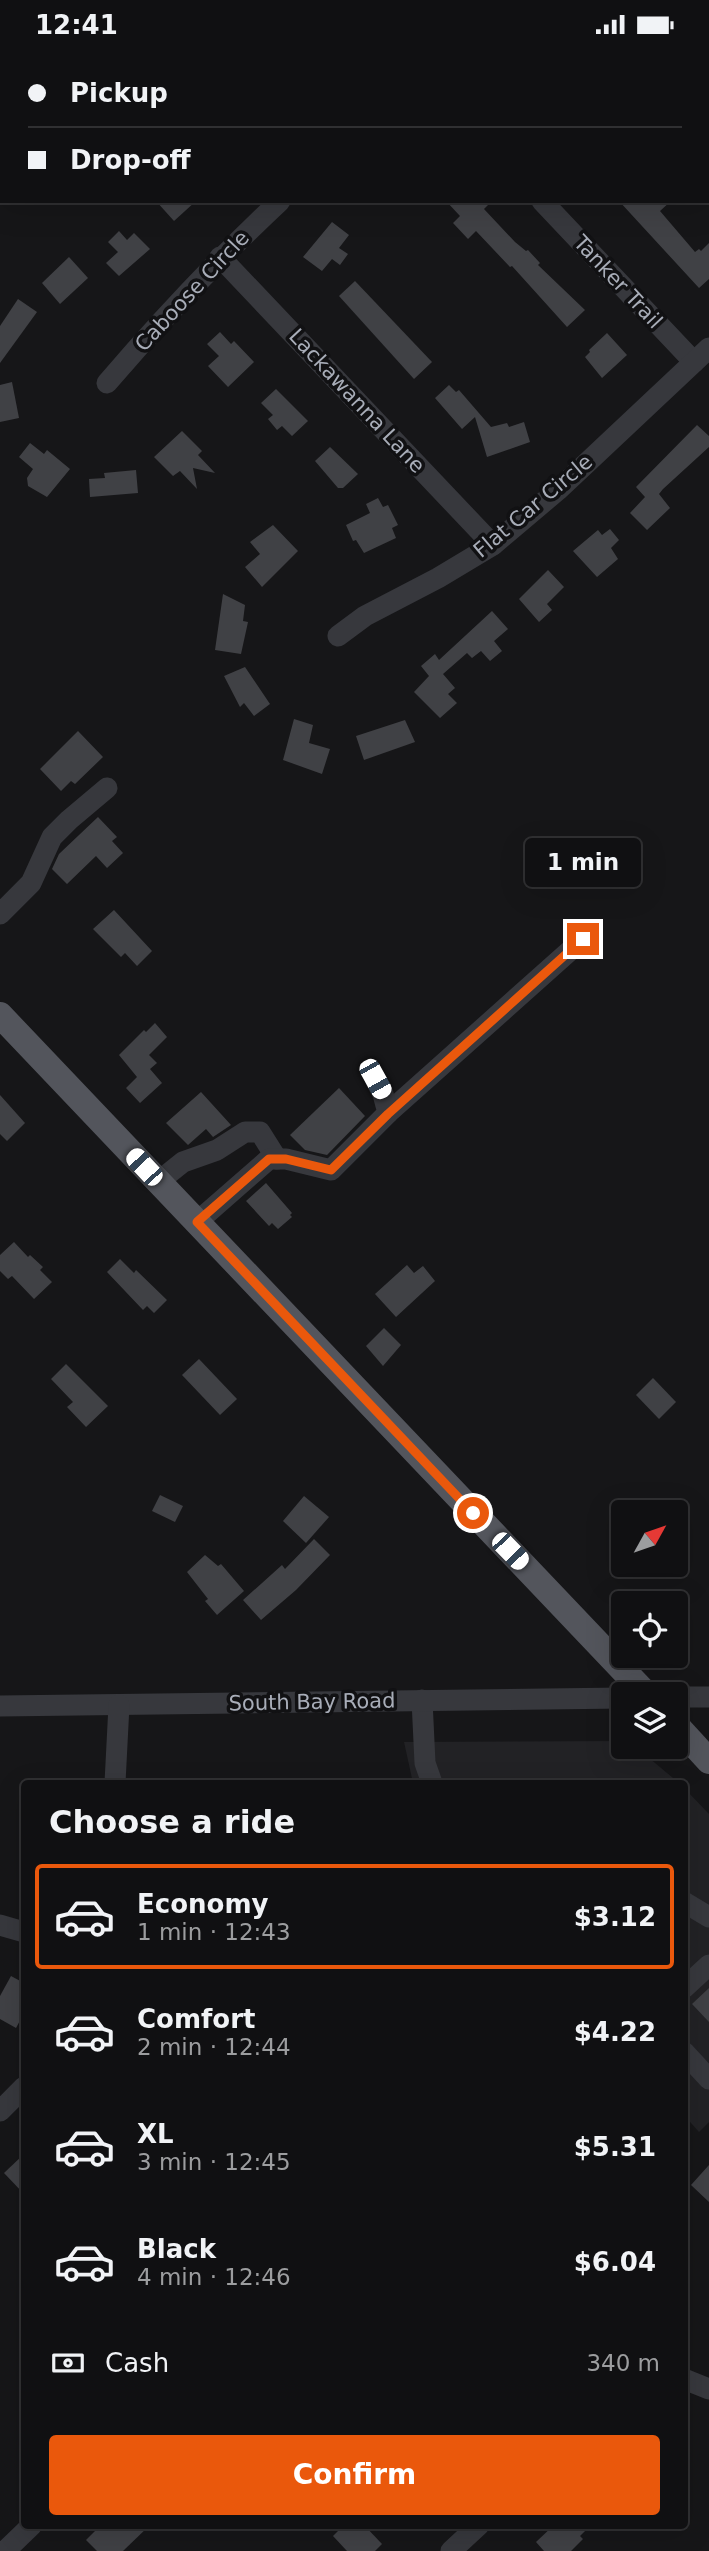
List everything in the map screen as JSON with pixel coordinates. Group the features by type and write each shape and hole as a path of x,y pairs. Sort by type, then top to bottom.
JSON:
{"main road":[{"path":"0,1015 635,1682"},
{"path":"688,1738 709,1761"}],"street":[{"name":"Caboose Circle","path":"107,383 168,312 277,203"},
{"name":"Tanker Trail","path":"544,203 701,355"},
{"name":"Lackawanna Lane","path":"220,257 493,545"},
{"name":"Flat Car Circle","path":"338,636 365,616 438,578 493,545 558,490 701,355"},
{"path":"0,914 31,883 52,837 107,788"},
{"path":"197,1222 269,1159 286,1159 331,1170 388,1114 583,939"},
{"path":"375,1079 383,1094 388,1114"},
{"path":"158,1182 183,1162 217,1150 245,1132 260,1132 277,1159"},
{"path":"688,1697 709,1696"},
{"name":"South Bay Road","path":"0,1706 611,1698"},
{"path":"422,1700 425,1763 431,1780"},
{"path":"115,1780 118,1705"},
{"path":"688,1907 709,1917"},
{"path":"0,1925 21,1931"},
{"path":"688,1984 709,1965"},
{"path":"688,2056 709,2078"},
{"path":"0,2111 21,2090"},
{"path":"688,2381 709,2389"},
{"path":"5,2551 28,2529"},
{"path":"451,2551 475,2529"}],"shaded area":[{"path":"611,1741 611,1759 650,1759 675,1780 412,1780 404,1742"},
{"path":"688,1792 709,1814 709,2122 699,2132 688,2120"}],"building":[{"path":"158,203 194,203 174,221"},
{"path":"448,203 490,203 484,209 515,242 528,250 540,263 538,265 585,310 567,327 476,231 468,239 453,223 460,216"},
{"path":"621,203 669,203 660,211 695,252 699,249 701,251 709,243 709,279 699,288"},
{"path":"332,222 349,235 339,248 348,254 340,265 332,259 322,271 303,257"},
{"path":"119,231 127,240 134,233 150,249 119,276 106,263 118,252 108,242"},
{"path":"69,257 88,278 60,304 42,283"},
{"path":"355,281 432,362 414,379 339,296"},
{"path":"18,299 37,312 0,363 0,326"},
{"path":"220,332 231,344 234,341 254,362 228,387 208,366 219,356 207,344"},
{"path":"607,333 627,355 602,378 585,357"},
{"path":"12,382 19,418 0,422 0,385"},
{"path":"449,385 456,392 459,390 491,427 507,423 509,427 524,422 530,442 487,457 475,417 462,429 435,398"},
{"path":"276,389 308,421 292,436 282,426 277,430 268,419 273,415 261,403"},
{"path":"697,425 709,436 709,447 659,494 670,508 647,530 630,513 645,497 636,487"},
{"path":"182,431 202,451 198,455 215,473 193,468 197,489 180,471 173,476 154,457"},
{"path":"30,443 44,454 47,450 70,469 47,497 28,486 27,478 33,469 19,457"},
{"path":"330,447 358,474 343,488 338,488 315,461"},
{"path":"136,470 138,493 90,497 89,479 105,478 104,473"},
{"path":"378,498 383,507 388,505 398,525 392,528 396,538 364,553 356,540 353,541 346,525 370,513 366,504"},
{"path":"273,525 298,551 262,587 245,567 260,554 250,542"},
{"path":"610,529 619,540 611,548 618,559 597,577 573,551 598,530 602,535"},
{"path":"548,570 564,587 547,604 552,610 539,622 519,599"},
{"path":"223,594 245,605 243,621 248,622 241,654 215,650"},
{"path":"492,611 508,629 494,641 502,651 490,661 481,651 472,658 467,653 443,674 455,688 448,694 457,703 440,718 414,692 429,676 421,666 435,654 439,660"},
{"path":"245,667 270,704 254,716 244,703 240,707 224,676"},
{"path":"294,719 313,725 309,743 330,749 322,774 283,760"},
{"path":"405,720 415,742 364,760 356,736"},
{"path":"78,731 103,757 75,784 71,781 61,791 40,769"},
{"path":"98,817 117,837 112,841 123,853 107,868 96,856 67,884 52,869 59,854"},
{"path":"114,910 152,951 137,966 125,953 121,957 93,929"},
{"path":"155,1023 167,1037 149,1055 157,1063 150,1069 162,1083 140,1103 126,1088 137,1077 119,1055"},
{"path":"339,1088 365,1116 327,1155 305,1150 290,1135"},
{"path":"201,1092 231,1125 213,1137 206,1129 188,1145 166,1123"},
{"path":"0,1095 25,1123 7,1141 0,1134"},
{"path":"266,1183 292,1213 292,1217 278,1229 272,1223 269,1226 246,1201"},
{"path":"14,1242 28,1257 30,1255 43,1267 40,1270 52,1282 34,1299 12,1276 8,1279 0,1271 0,1255"},
{"path":"120,1259 134,1273 136,1270 167,1300 154,1313 147,1306 143,1310 107,1272"},
{"path":"407,1265 414,1273 423,1266 435,1281 396,1317 375,1294"},
{"path":"384,1328 401,1345 383,1366 366,1346"},
{"path":"199,1359 237,1399 220,1415 182,1375"},
{"path":"66,1364 108,1406 86,1427 67,1407 73,1402 51,1379"},
{"path":"653,1378 676,1402 659,1419 636,1395"},
{"path":"160,1495 183,1506 175,1522 152,1511"},
{"path":"304,1496 329,1517 306,1543 283,1521"},
{"path":"314,1539 330,1555 296,1590 261,1620 243,1600 282,1565 285,1569"},
{"path":"205,1555 218,1566 221,1564 244,1591 217,1615 187,1572"},
{"path":"11,1976 21,1981 21,2019 16,2028 0,2019 0,1996"},
{"path":"709,1988 709,2022 692,2004"},
{"path":"21,2157 21,2191 4,2173"},
{"path":"709,2165 709,2202 691,2185"},
{"path":"97,2529 146,2529 123,2551 97,2551 86,2540"},
{"path":"340,2529 368,2529 382,2544 375,2551 347,2551 333,2536"},
{"path":"550,2529 587,2529 580,2536 583,2539 571,2551 544,2551 536,2542"}],"route":[{"path":"473,1513 197,1222 269,1159 286,1159 331,1170 388,1114 583,939"}]}
